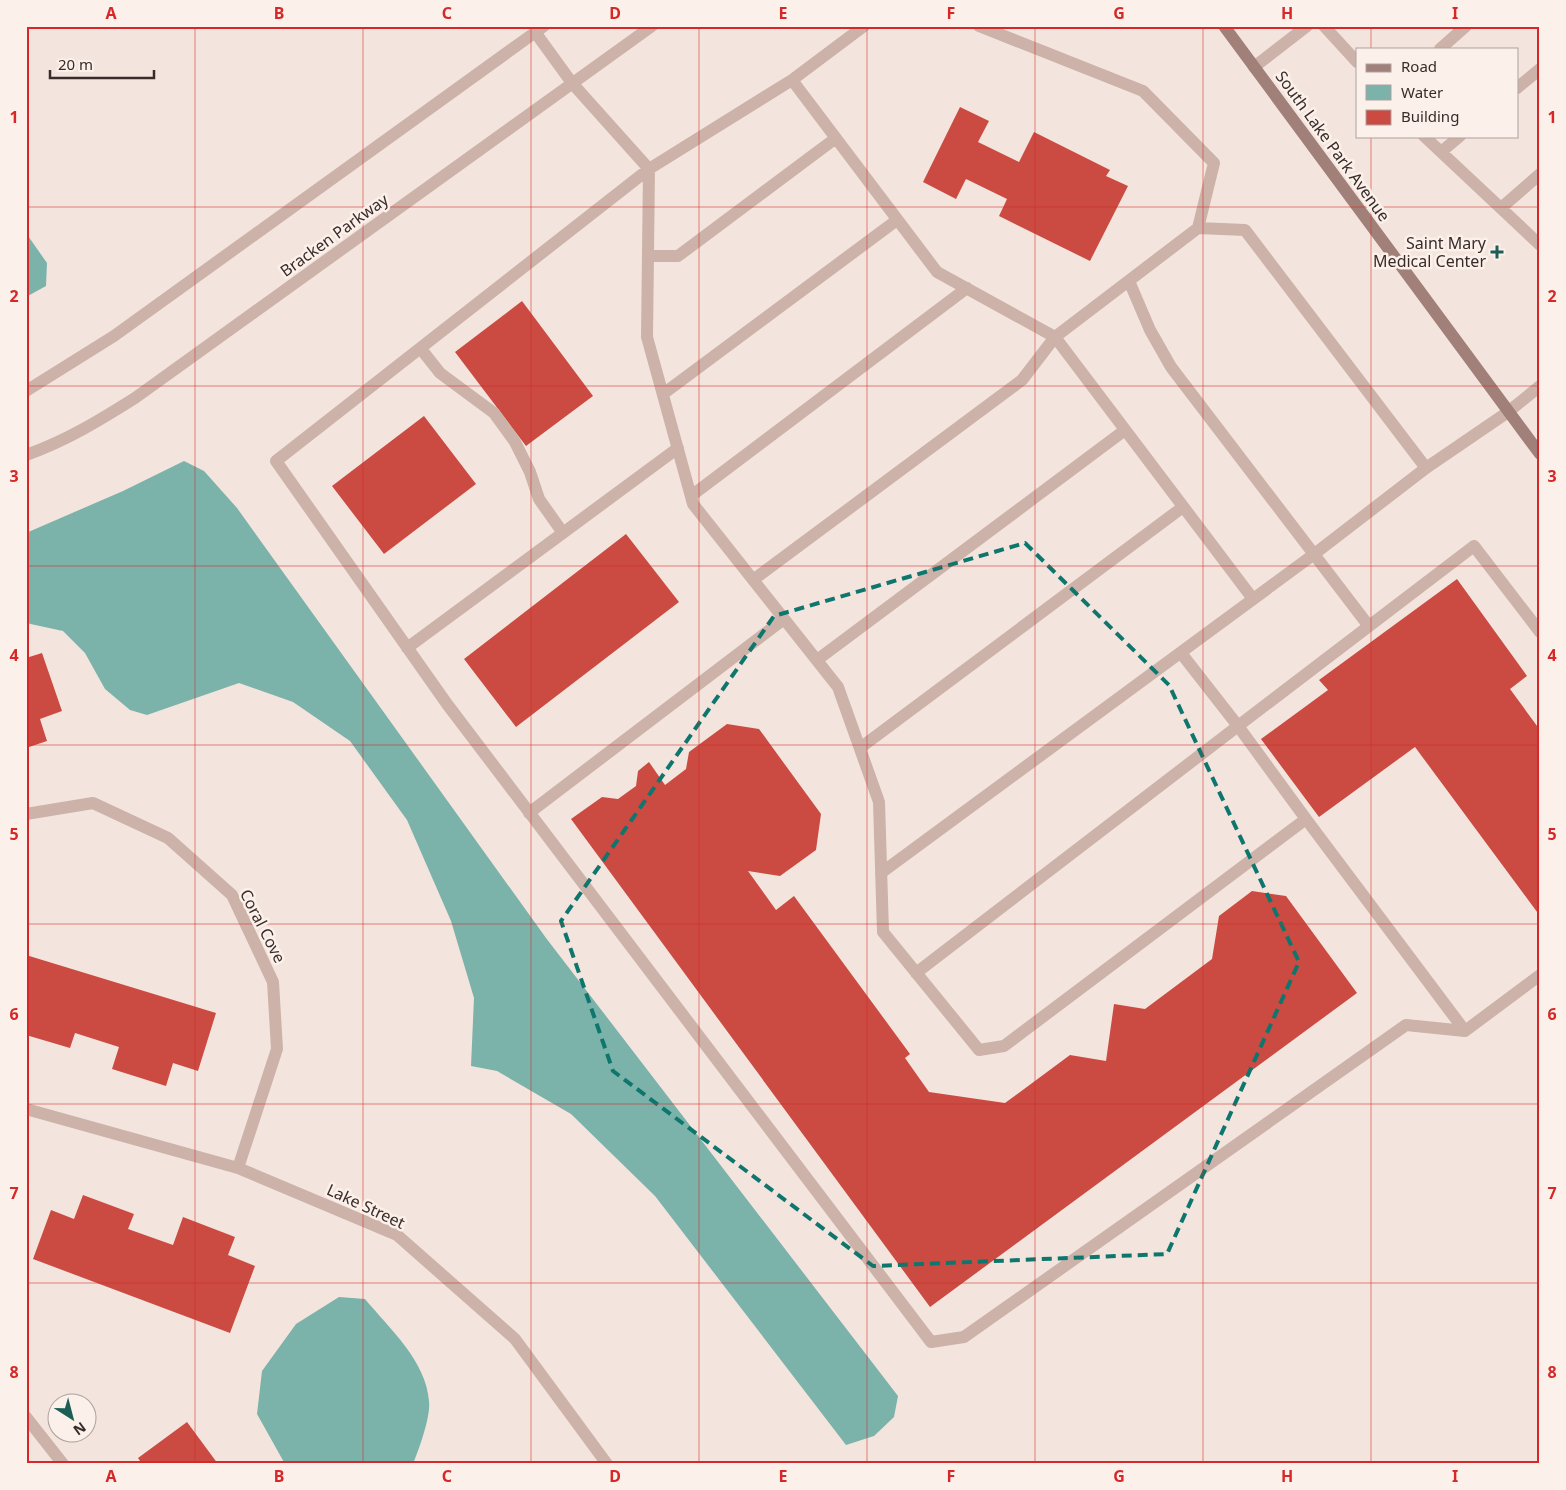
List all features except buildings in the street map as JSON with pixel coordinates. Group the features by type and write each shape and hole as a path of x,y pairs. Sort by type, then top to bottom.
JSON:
{"main road":[{"name":"South Lake Park Avenue","path":"1224,26 1540,454"}],"street":[{"name":"Bracken Parkway","path":"26,455 89,426 136,398 652,26"},
{"path":"864,26 792,80 649,169 276,461 407,648 529,813 931,1342 964,1337 1406,1025 1466,1031 1540,974"},
{"path":"753,580 1022,380 1055,337 1198,228 1214,163 1143,91 979,26"},
{"path":"1254,67 1307,26"},
{"path":"1324,26 1356,61"},
{"path":"1441,48 1466,26"},
{"path":"26,391 114,336 537,28 572,83 649,169 647,337 693,504 838,688 879,802 883,932 979,1050 1004,1046 1306,819"},
{"path":"1518,87 1540,69"},
{"path":"792,80 936,272 1055,337 1253,599"},
{"path":"648,256 678,256 836,138"},
{"path":"1426,138 1540,244"},
{"path":"1441,152 1458,138"},
{"path":"1501,208 1540,174"},
{"path":"663,394 897,220"},
{"path":"1198,228 1245,230 1426,468"},
{"path":"1129,280 1150,330 1171,367 1368,625"},
{"path":"691,496 967,288"},
{"path":"420,349 440,373 494,413 516,442 530,472 539,499 563,533"},
{"path":"881,873 1313,555 1426,468 1508,412 1540,386"},
{"path":"817,660 1125,430"},
{"path":"407,648 678,448"},
{"path":"860,748 1183,507"},
{"path":"916,973 1368,625 1474,546 1540,632"},
{"path":"529,813 784,619"},
{"path":"1181,652 1466,1031"},
{"name":"Coral Cove","path":"26,814 93,803 168,838 232,895 274,982 277,1049 238,1168"},
{"name":"Lake Street","path":"27,1111 238,1168 397,1235 515,1339 607,1464"},
{"path":"26,1417 63,1464"}],"highlighted area":[{"path":"1025,543 1169,685 1299,962 1167,1254 873,1266 613,1071 561,921 774,616"}],"water":[{"path":"26,233 47,263 46,286 26,297"},
{"path":"184,461 204,471 237,508 546,938 898,1396 894,1417 874,1436 846,1445 655,1196 571,1114 497,1071 471,1066 474,998 451,921 407,820 350,741 293,702 239,683 147,715 130,710 105,689 85,653 63,631 26,623 26,533 123,491"},
{"path":"339,1297 365,1299 405,1346 421,1372 426,1386 429,1407 424,1432 413,1464 285,1464 257,1414 262,1371 296,1324"}],"place":[{"name":"Saint Mary Medical Center","path":"1497,252"}]}
